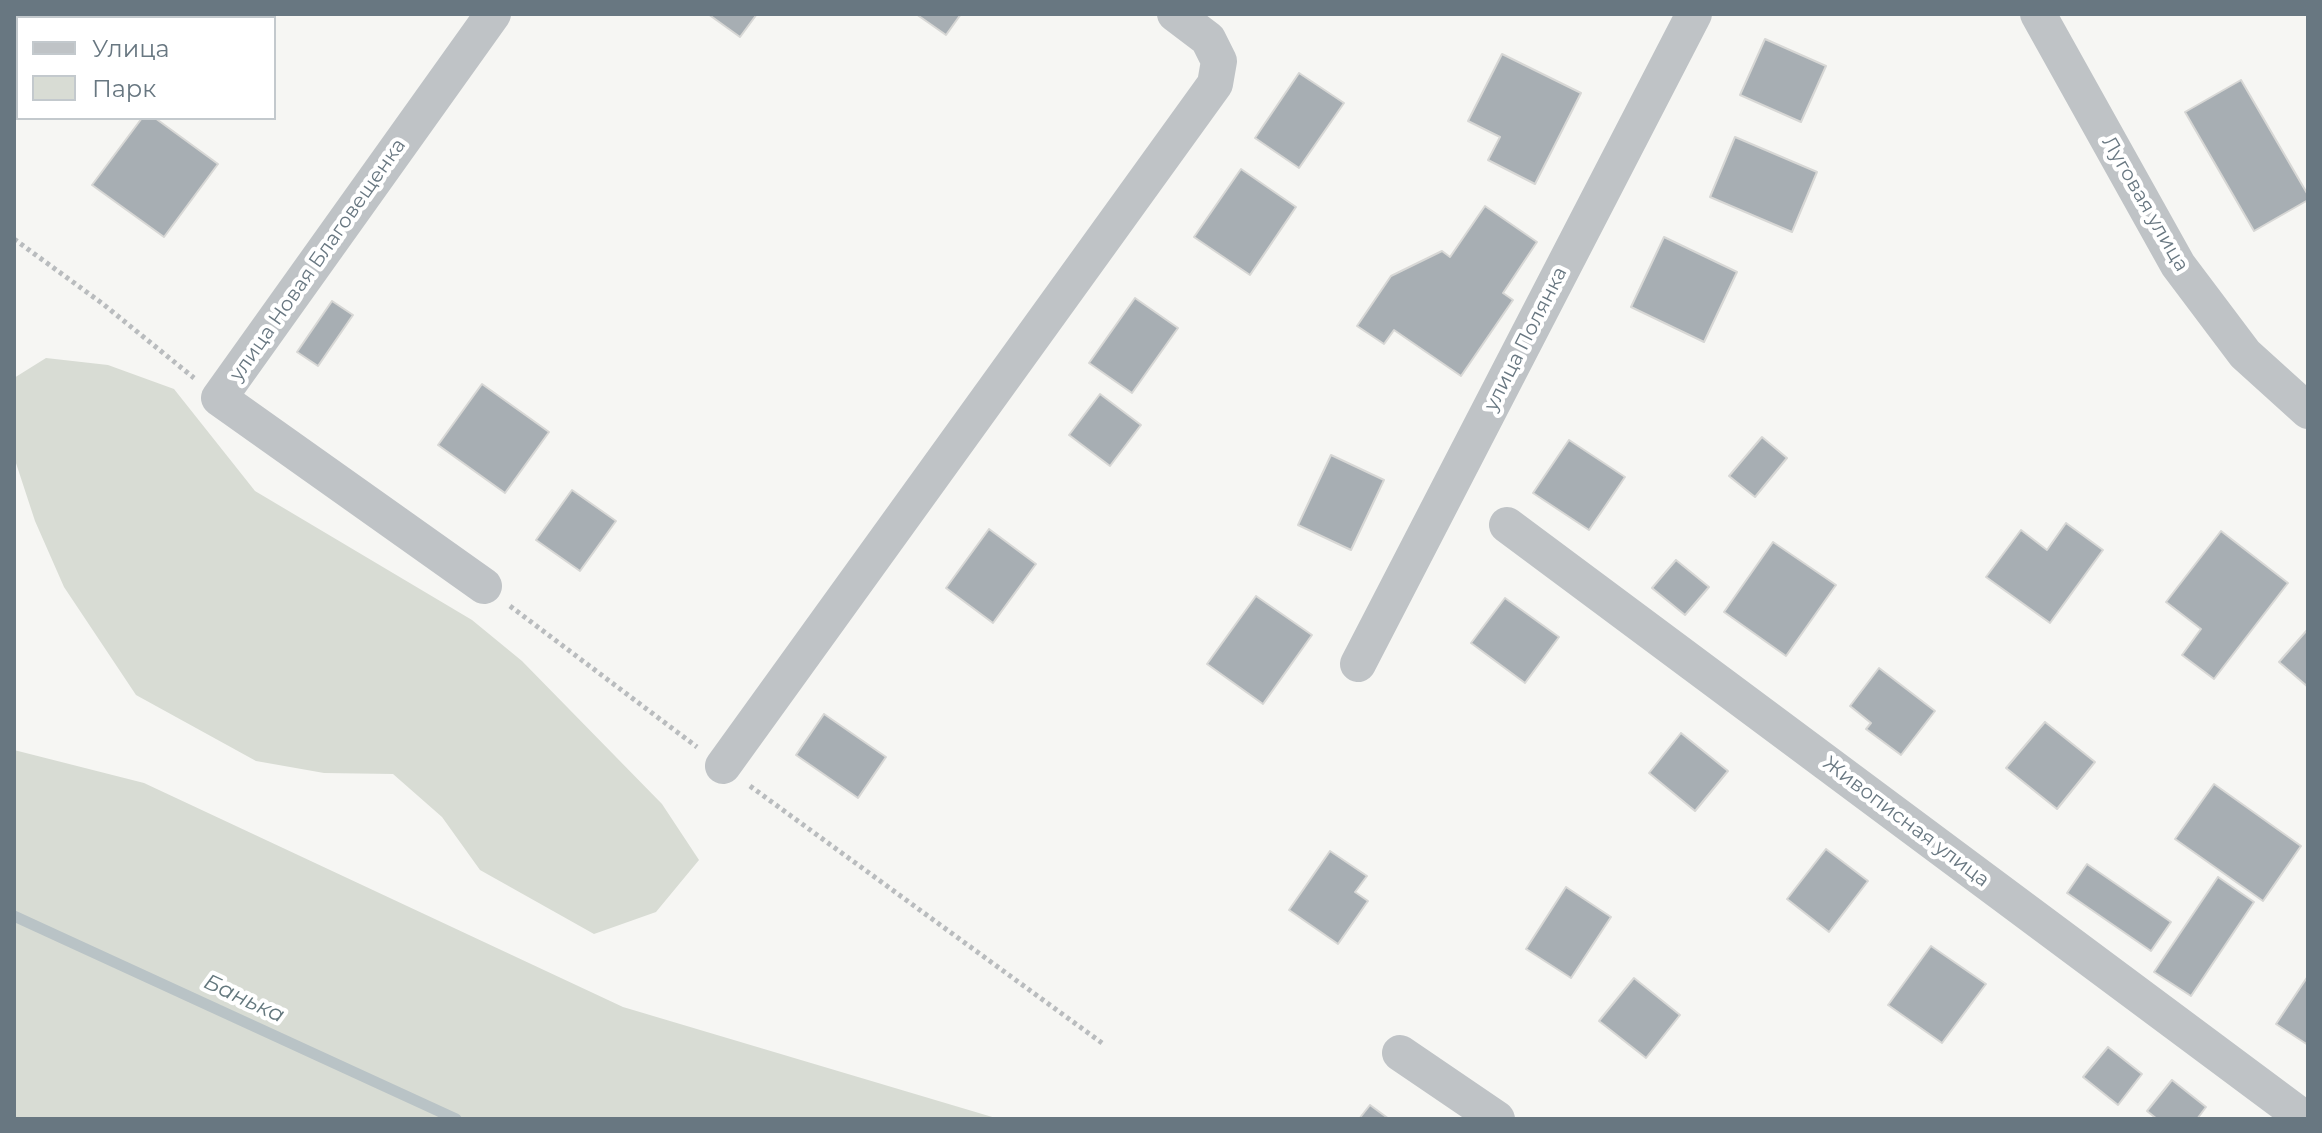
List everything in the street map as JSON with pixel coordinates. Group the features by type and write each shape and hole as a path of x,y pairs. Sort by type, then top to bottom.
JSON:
{"street":[{"name":"улица Новая Благовещенка","path":"484,586 219,398 493,14"},
{"path":"723,766 1215,84 1219,61 1208,39 1175,14"},
{"name":"улица Полянка","path":"1358,664 1694,14"},
{"name":"Луговая улица","path":"2038,14 2178,265 2245,354 2308,411"},
{"name":"Живописная улица","path":"1507,525 2305,1119"},
{"path":"1400,1053 1497,1119"}],"path":[{"path":"14,239 103,304 219,398"},
{"path":"484,586 723,766 1102,1043"}],"green space":[{"path":"46,358 108,365 174,389 255,491 472,620 522,661 662,804 699,860 656,912 594,934 480,870 442,817 393,774 324,773 256,761 136,695 64,587 35,521 14,457 14,378"},
{"path":"14,750 144,783 623,1007 999,1119 14,1119"}],"building":[{"path":"708,14 757,14 740,37"},
{"path":"916,14 961,14 946,35"},
{"path":"1765,39 1826,66 1801,122 1740,95"},
{"path":"1502,54 1581,93 1535,184 1488,160 1500,137 1468,121"},
{"path":"1299,73 1344,103 1299,168 1255,138"},
{"path":"2241,80 2308,195 2308,200 2254,231 2185,112"},
{"path":"141,120 158,120 218,164 164,237 92,185"},
{"path":"1735,137 1817,172 1792,232 1710,197"},
{"path":"1241,169 1296,207 1250,275 1194,237"},
{"path":"1485,206 1537,242 1503,293 1513,300 1461,376 1394,330 1384,344 1357,326 1391,276 1442,251 1450,257"},
{"path":"1664,237 1737,272 1704,342 1631,307"},
{"path":"1135,298 1178,328 1132,393 1089,363"},
{"path":"332,301 353,315 318,366 297,352"},
{"path":"482,384 549,432 505,493 438,445"},
{"path":"1100,394 1141,425 1110,466 1069,435"},
{"path":"1762,437 1787,458 1755,497 1729,476"},
{"path":"1569,440 1625,477 1589,530 1533,493"},
{"path":"1331,455 1384,480 1351,550 1298,525"},
{"path":"572,490 616,521 580,571 536,540"},
{"path":"2066,523 2103,550 2050,623 1986,577 2021,530 2047,550"},
{"path":"989,529 1036,564 993,623 946,588"},
{"path":"2221,531 2288,583 2214,679 2182,655 2201,629 2166,602"},
{"path":"1773,542 1836,585 1786,656 1724,612"},
{"path":"1676,560 1709,587 1685,615 1652,588"},
{"path":"1256,596 1312,635 1263,704 1207,664"},
{"path":"1505,598 1559,637 1525,683 1471,643"},
{"path":"2308,629 2308,687 2279,662"},
{"path":"1879,668 1935,711 1901,755 1866,729 1871,723 1850,706"},
{"path":"824,714 886,757 858,798 796,755"},
{"path":"2045,722 2095,762 2057,809 2006,768"},
{"path":"1681,733 1728,771 1695,811 1649,773"},
{"path":"2214,784 2301,846 2263,901 2175,839"},
{"path":"1826,849 1868,881 1829,932 1787,899"},
{"path":"1330,851 1367,876 1355,892 1368,901 1338,944 1289,910"},
{"path":"2087,864 2171,922 2151,951 2067,893"},
{"path":"2218,877 2254,902 2191,996 2154,972"},
{"path":"1566,887 1611,917 1571,978 1526,949"},
{"path":"1931,946 1986,984 1942,1043 1888,1005"},
{"path":"2308,976 2308,1045 2276,1024"},
{"path":"1634,978 1680,1015 1646,1058 1599,1021"},
{"path":"2108,1047 2142,1074 2118,1105 2083,1077"},
{"path":"2172,1080 2206,1107 2197,1119 2157,1119 2147,1111"},
{"path":"1370,1105 1389,1119 1359,1119"}],"waterway":[{"name":"Банька","path":"14,916 456,1119"}]}
